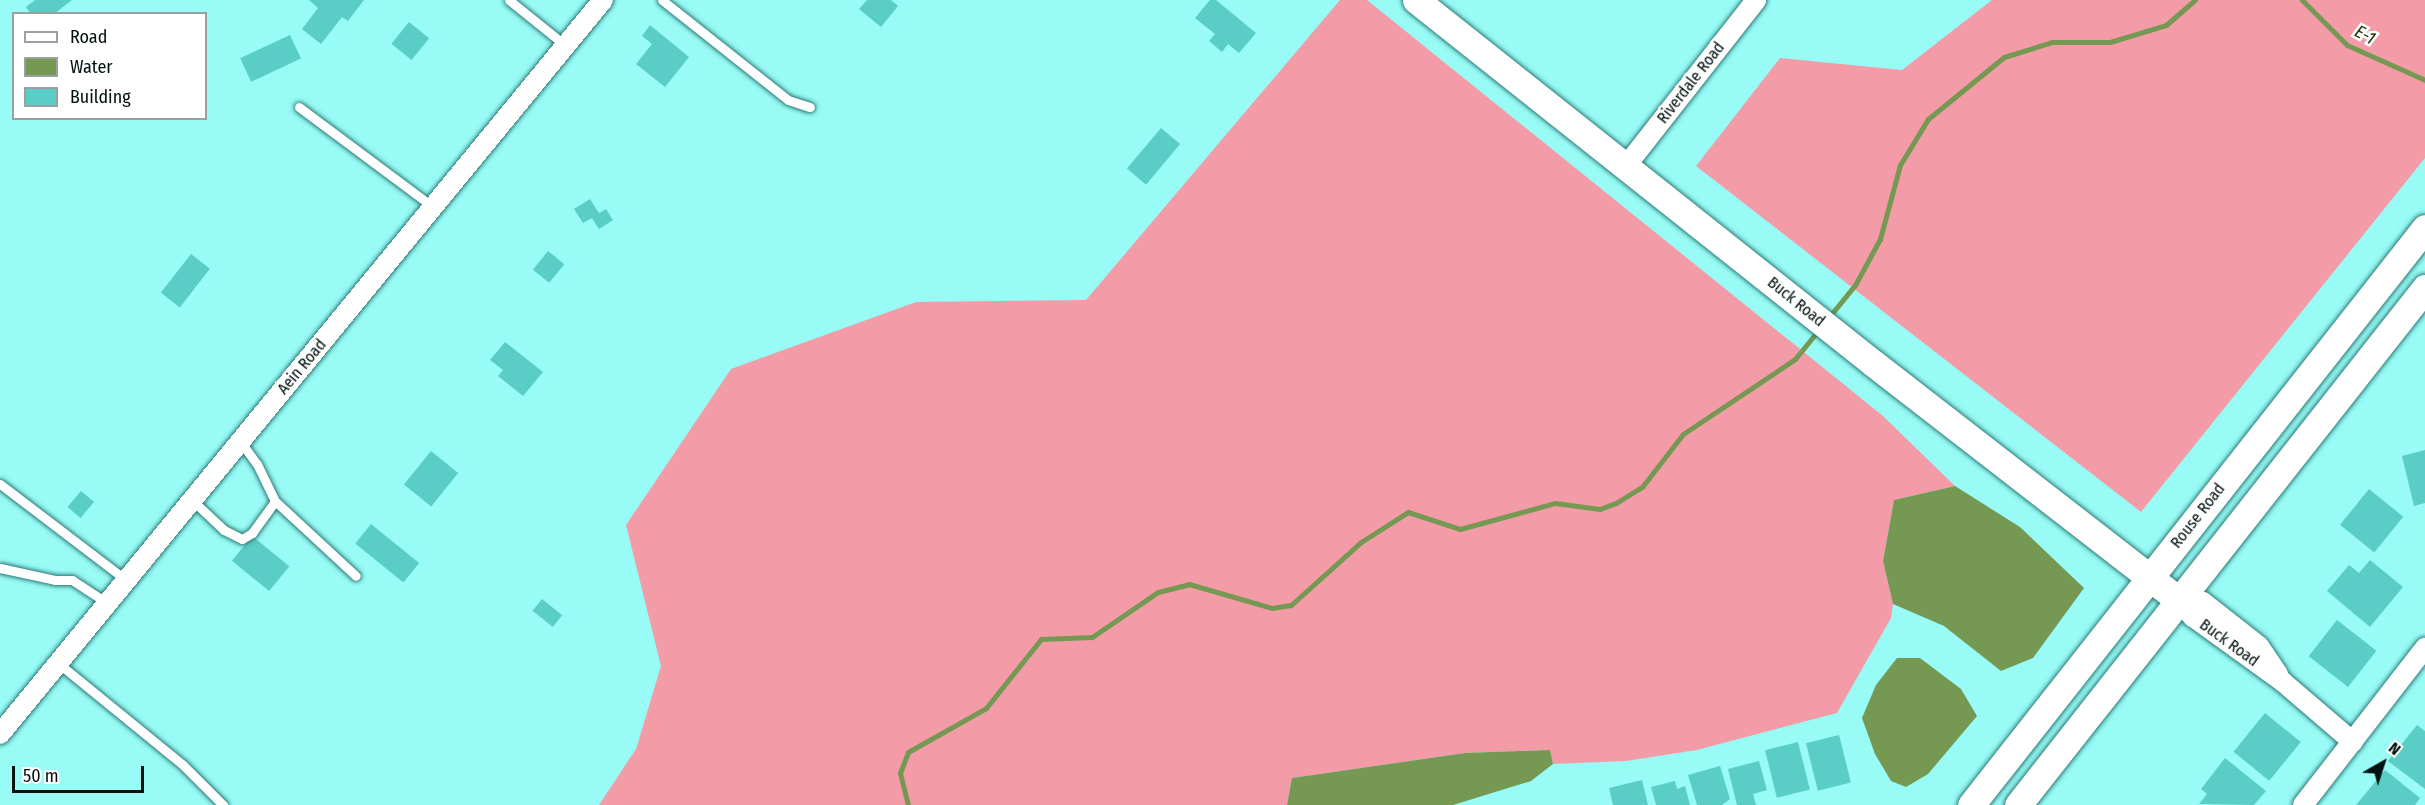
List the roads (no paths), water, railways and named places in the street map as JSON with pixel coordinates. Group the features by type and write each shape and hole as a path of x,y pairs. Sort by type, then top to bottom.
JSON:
{"street":[{"name":"Aein Road","path":"0,734 603,0"},
{"name":"Buck Road","path":"1416,0 1873,363 2179,600 2193,617 2254,652 2283,682 2353,742"},
{"name":"Riverdale Road","path":"1626,166 1756,0"},
{"name":"Rouse Road","path":"1971,805 2425,228"},
{"path":"2018,805 2425,288"},
{"path":"2303,805 2425,648"}],"lane":[{"path":"509,0 565,45"},
{"path":"662,0 788,100 810,107"},
{"path":"299,107 433,207"},
{"path":"240,441 257,464 275,501 356,576"},
{"path":"0,484 126,580"},
{"path":"192,500 224,530 242,539 252,533 275,501"},
{"path":"0,568 55,580 72,580 107,603"},
{"path":"58,663 183,765 224,805"}],"water":[{"path":"1955,486 2020,527 2084,588 2033,658 2001,671 1944,626 1893,604 1883,561 1894,500"},
{"path":"1897,658 1920,658 1961,689 1977,716 1928,774 1906,787 1891,781 1875,754 1862,718 1876,685"},
{"path":"1550,750 1553,764 1531,781 1453,805 1287,805 1292,778 1465,753"}],"waterway":[{"path":"1829,317 1855,285 1880,239 1900,165 1928,119 2004,57 2052,42 2110,42 2166,25 2195,0"},
{"name":"E-1","path":"2302,0 2347,45 2425,80"},
{"path":"908,805 900,773 908,752 986,708 1041,639 1092,637 1158,592 1189,584 1272,608 1291,605 1361,542 1408,512 1460,529 1555,503 1600,509 1616,503 1642,487 1683,434 1795,359 1819,329"}]}
